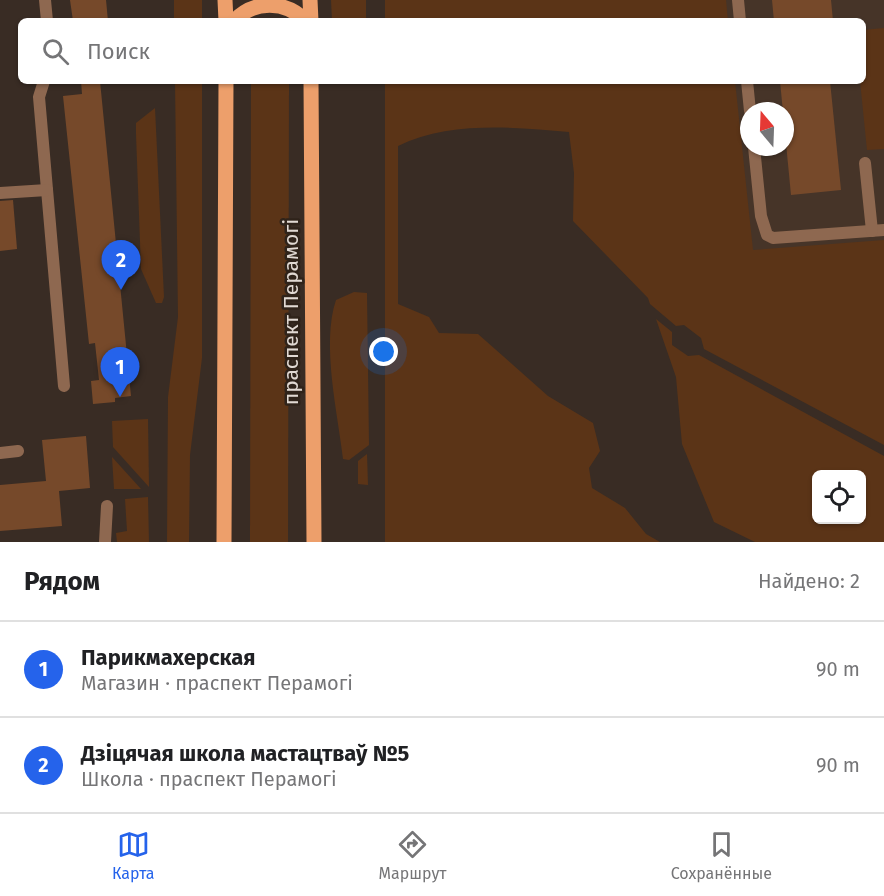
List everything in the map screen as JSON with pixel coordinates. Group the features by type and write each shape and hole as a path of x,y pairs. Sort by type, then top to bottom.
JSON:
{"main road":[{"path":"225,0 226,18"},
{"path":"310,0 311,18"},
{"path":"238,18 248,9 270,3 290,8 302,18"},
{"path":"224,542 226,84"},
{"name":"праспект Перамогі","path":"311,84 314,542"}],"lane":[{"path":"45,0 47,18"},
{"path":"738,0 740,18"},
{"path":"43,84 39,97 64,386"},
{"path":"747,84 749,102"},
{"path":"755,156 761,216 767,235 774,238 878,231 865,163"},
{"path":"0,193 47,190"},
{"path":"0,453 18,451"},
{"path":"105,542 107,506"}],"shaded area":[{"path":"174,0 202,0 202,18 174,18"},
{"path":"331,0 366,0 366,18 332,18"},
{"path":"385,0 726,0 728,18 385,18"},
{"path":"697,0 884,0 884,243 736,255 706,84 866,84 866,18 699,18"},
{"path":"884,28 884,149 867,150 860,84 866,84 866,30"},
{"path":"175,84 202,84 202,358 190,455 189,542 167,542 168,397 178,317"},
{"path":"251,84 289,84 288,542 250,542"},
{"path":"385,84 735,84 740,128 740,156 743,156 753,250 884,240 884,445 704,349 701,338 684,325 676,326 650,304 648,298 573,221 574,173 569,132 504,128 460,129 418,138 398,146 398,304 429,317 439,333 478,334 548,396 593,423 600,451 589,468 592,488 625,508 646,534 660,542 385,542"},
{"path":"155,108 164,297 162,303 156,303 141,269 136,134 136,123"},
{"path":"354,292 367,293 369,445 349,460 343,459 332,379 330,337 336,300"},
{"path":"656,319 672,332 672,345 688,356 699,355 884,456 884,542 755,542 714,522 682,444 676,377"},
{"path":"148,419 149,487 113,447 112,421"},
{"path":"367,454 368,485 358,484 358,461"},
{"path":"112,457 141,489 114,489"},
{"path":"148,497 149,542 117,542 116,533 127,531 125,499"}],"building":[{"path":"70,0 106,0 108,18 73,18"},
{"path":"772,0 831,0 833,18 774,18"},
{"path":"81,84 100,84 131,396 115,398 115,402 93,404 91,381 99,380 95,343 89,344 63,96 82,94"},
{"path":"780,84 830,84 841,190 791,195 787,156 794,156 794,102 782,102"},
{"path":"13,200 17,249 0,251 0,201"},
{"path":"86,436 90,488 59,491 62,526 0,531 0,485 46,481 42,440"}],"place":[{"name":"Дзіцячая школа мастацтваў №5","path":"121,290"},
{"name":"Парикмахерская","path":"120,397"}]}
